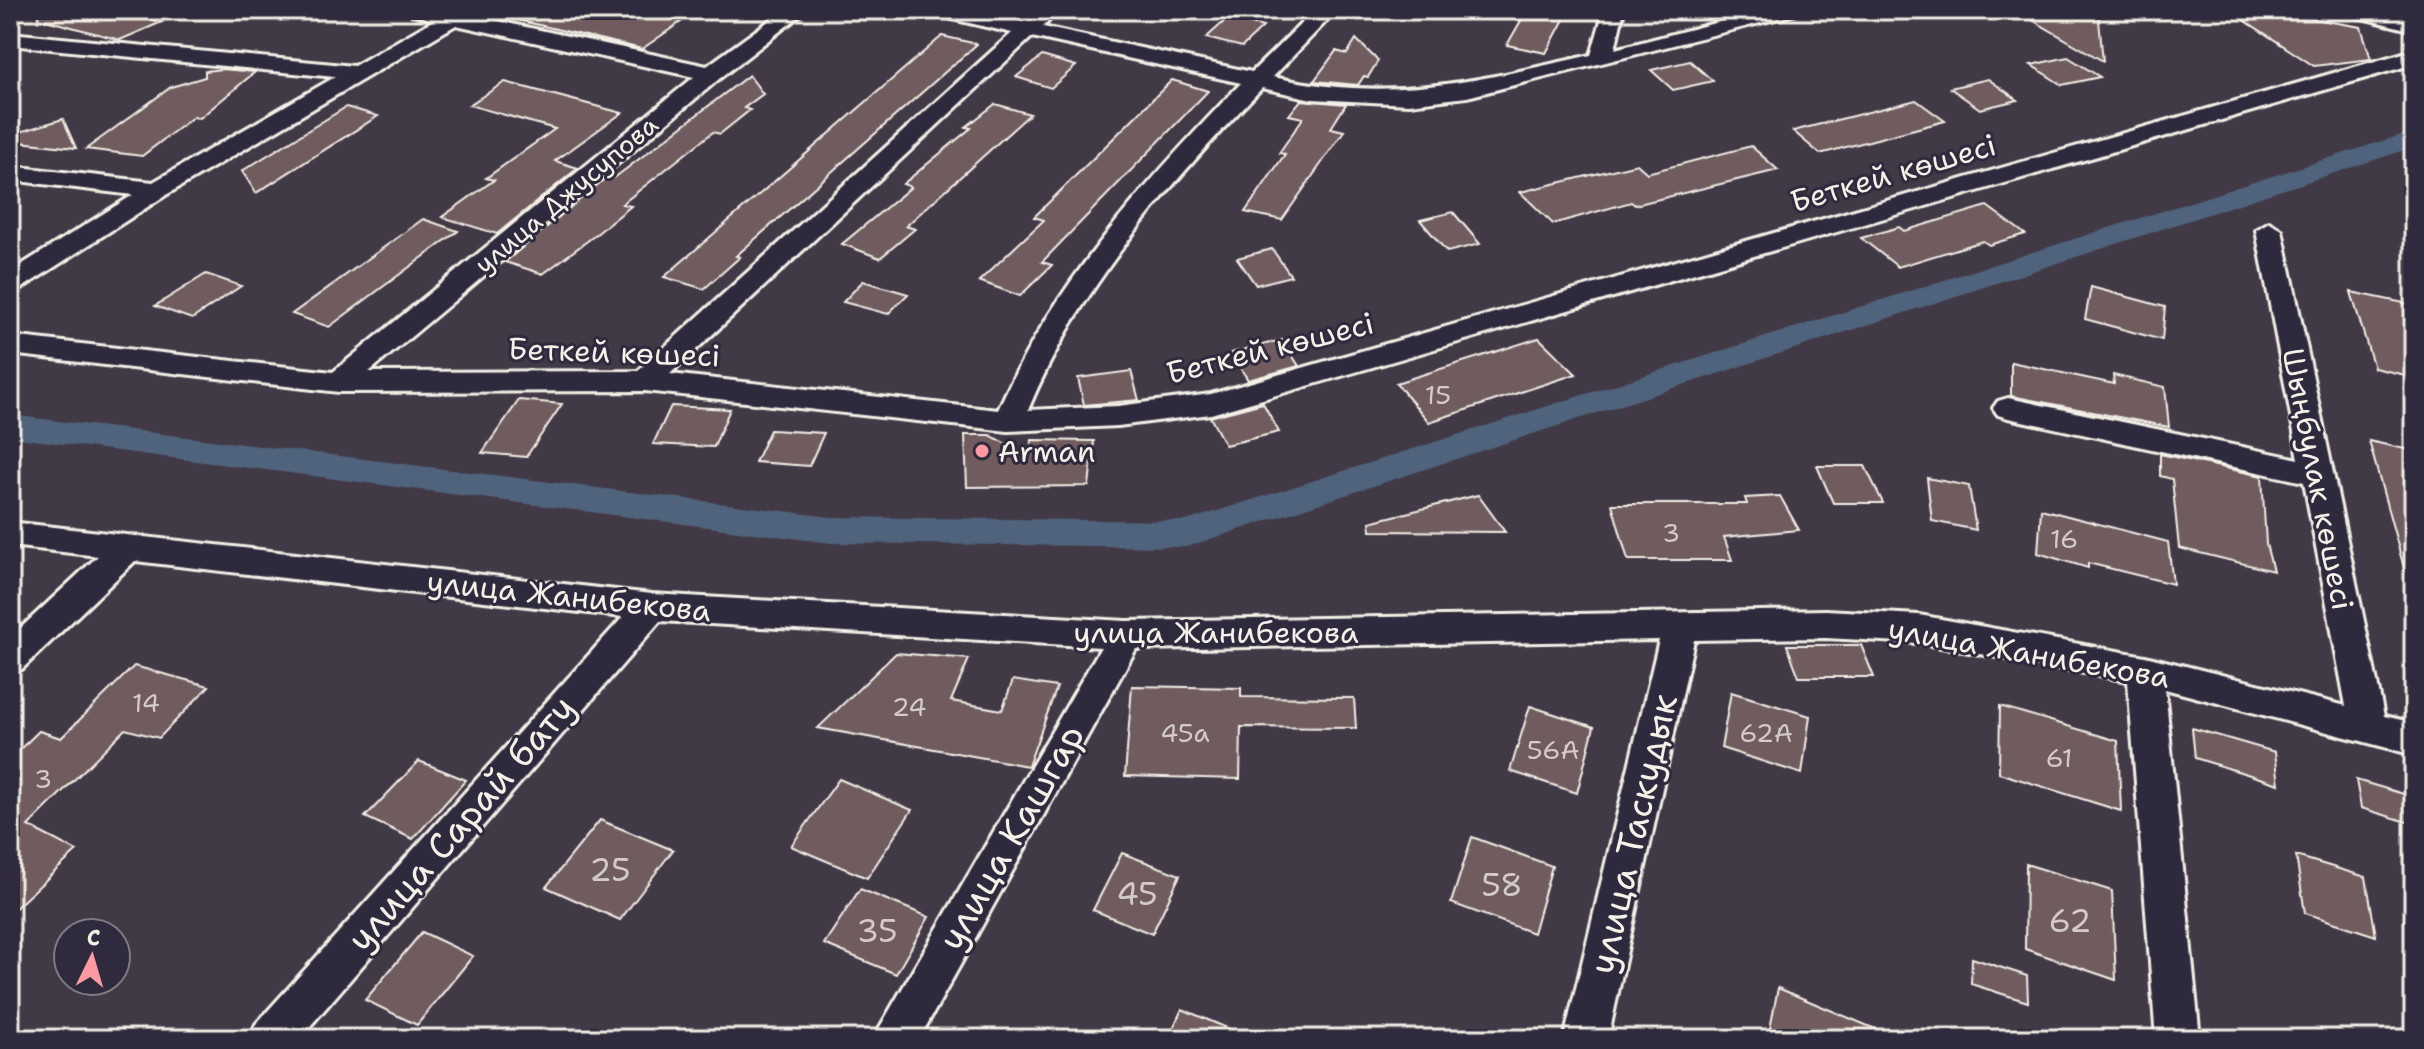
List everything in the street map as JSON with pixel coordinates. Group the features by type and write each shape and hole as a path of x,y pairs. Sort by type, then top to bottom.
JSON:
{"street":[{"path":"418,10 711,74"},
{"name":"улица Джусупова","path":"339,382 711,74 797,10"},
{"path":"938,10 1312,92 1409,97 1467,90 1789,10"},
{"path":"645,381 1049,10"},
{"path":"1008,421 1042,347 1077,293 1131,222 1257,79 1327,10"},
{"path":"1601,59 1614,10"},
{"path":"2353,10 2414,25"},
{"path":"10,284 157,190 452,18"},
{"path":"10,39 361,73"},
{"name":"Беткей көшесі","path":"10,345 339,382 645,381 1008,421 1118,416 1211,404 2414,57"},
{"path":"10,173 157,190"},
{"name":"Шыңбулак көшесі","path":"2269,230 2368,727"},
{"path":"2008,408 2317,474"},
{"name":"улица Жанибекова","path":"10,534 652,607 1126,635 1826,624 1919,629 2145,670 2414,739"},
{"path":"10,659 129,547"},
{"name":"улица Сарай бату","path":"271,1039 652,607"},
{"name":"улица Таскудык","path":"1586,1039 1679,628"},
{"name":"улица Кашгар","path":"895,1039 1126,635"},
{"path":"2145,670 2178,1039"}],"building":[{"path":"39,10 115,10 162,22 120,40 38,18"},
{"path":"515,10 698,10 642,49 513,19"},
{"path":"1527,10 1569,10 1546,53 1507,45"},
{"path":"2015,10 2098,10 2103,61"},
{"path":"2229,10 2261,10 2361,27 2371,59 2314,66"},
{"path":"1228,18 1263,27 1242,47 1206,38"},
{"path":"942,36 977,44 736,256 740,257 704,289 664,277"},
{"path":"1356,39 1378,61 1368,77 1364,76 1358,85 1314,81 1336,51 1347,54"},
{"path":"1042,56 1076,66 1051,88 1016,77"},
{"path":"2068,57 2100,77 2062,85 2031,65"},
{"path":"1690,61 1713,81 1673,90 1651,70"},
{"path":"205,71 255,72 200,118 193,117 142,156 86,149 171,87 205,77"},
{"path":"749,75 763,94 744,108 750,110 720,134 713,132 622,204 631,206 594,236 543,274 505,262 608,176 614,178"},
{"path":"1988,79 2018,100 1980,109 1950,88"},
{"path":"1172,80 1208,91 1042,262 1052,265 1020,296 979,281 1044,220 1034,217"},
{"path":"505,82 622,113 555,161 578,168 497,234 442,217 494,180 486,178 555,129 469,105"},
{"path":"1301,100 1346,104 1331,128 1344,131 1282,220 1245,212 1285,154 1279,153 1303,118 1289,115"},
{"path":"1916,100 1945,121 1820,154 1793,131"},
{"path":"995,104 1030,114 906,226 915,229 880,258 842,244 911,187 903,184"},
{"path":"346,107 378,116 256,193 242,171"},
{"path":"63,119 76,148 10,141 10,135"},
{"path":"1751,146 1778,170 1635,205 1631,202 1553,224 1520,192 1637,164 1647,173"},
{"path":"1987,206 2025,234 1989,245 1983,241 1898,267 1861,238 1899,227 1904,231"},
{"path":"1453,212 1480,244 1447,252 1420,220"},
{"path":"423,219 458,231 329,327 292,314"},
{"path":"1272,249 1291,276 1256,285 1237,258"},
{"path":"206,274 241,286 192,319 155,306"},
{"path":"863,281 908,294 888,314 843,302"},
{"path":"2091,287 2165,307 2162,340 2085,319"},
{"path":"2351,292 2414,305 2414,377 2374,368"},
{"path":"1539,338 1576,374 1429,422 1396,383"},
{"path":"1282,340 1299,366 1248,380 1231,353"},
{"path":"2011,362 2114,384 2113,375 2165,387 2169,427 2011,396"},
{"path":"1131,371 1139,400 1084,405 1078,378"},
{"path":"519,400 562,404 526,457 482,453"},
{"path":"1263,403 1279,432 1225,445 1210,417"},
{"path":"671,406 730,409 714,447 653,444"},
{"path":"770,430 824,433 809,466 755,462"},
{"path":"965,435 990,435 1029,457 1032,440 1094,441 1089,486 967,487"},
{"path":"2369,441 2414,451 2414,574 2406,575"},
{"path":"2160,454 2262,476 2266,544 2273,571 2179,548 2172,479 2160,476"},
{"path":"1817,466 1865,466 1883,503 1833,503"},
{"path":"1927,478 1969,486 1976,530 1932,521"},
{"path":"1478,495 1505,532 1371,531 1370,522"},
{"path":"1780,496 1799,530 1724,537 1732,560 1628,560 1612,504 1747,504 1745,498"},
{"path":"2041,509 2168,542 2173,584 2088,563 2088,568 2038,553"},
{"path":"1787,645 1861,645 1874,677 1799,677"},
{"path":"896,653 969,659 951,701 1002,710 1013,680 1057,687 1028,766 818,728"},
{"path":"134,666 209,686 159,738 125,729 28,826 77,851 10,913 10,759 39,731 61,738"},
{"path":"1132,686 1241,688 1241,697 1354,698 1356,728 1241,727 1240,779 1125,776"},
{"path":"1731,692 1810,716 1802,774 1721,748"},
{"path":"1530,706 1594,727 1577,793 1510,771"},
{"path":"2000,706 2118,741 2121,811 1999,773"},
{"path":"2192,728 2275,752 2279,784 2195,758"},
{"path":"419,761 466,780 413,839 365,817"},
{"path":"839,779 912,810 867,878 791,846"},
{"path":"2356,780 2414,797 2414,824 2361,808"},
{"path":"600,820 673,850 620,920 546,887"},
{"path":"1472,837 1552,866 1533,933 1451,903"},
{"path":"1122,853 1180,875 1152,934 1093,910"},
{"path":"2296,856 2366,877 2376,936 2305,913"},
{"path":"2026,864 2112,891 2116,980 2025,949"},
{"path":"860,889 929,917 896,974 824,944"},
{"path":"422,932 473,956 417,1025 365,1000"},
{"path":"1972,958 2027,976 2028,1002 1971,984"},
{"path":"1778,988 1899,1039 1768,1039"},
{"path":"1182,1009 1253,1039 1168,1039"}],"waterway":[{"path":"10,426 831,530 1186,534 2414,139"}],"place":[{"name":"Arman","path":"982,451"}]}
